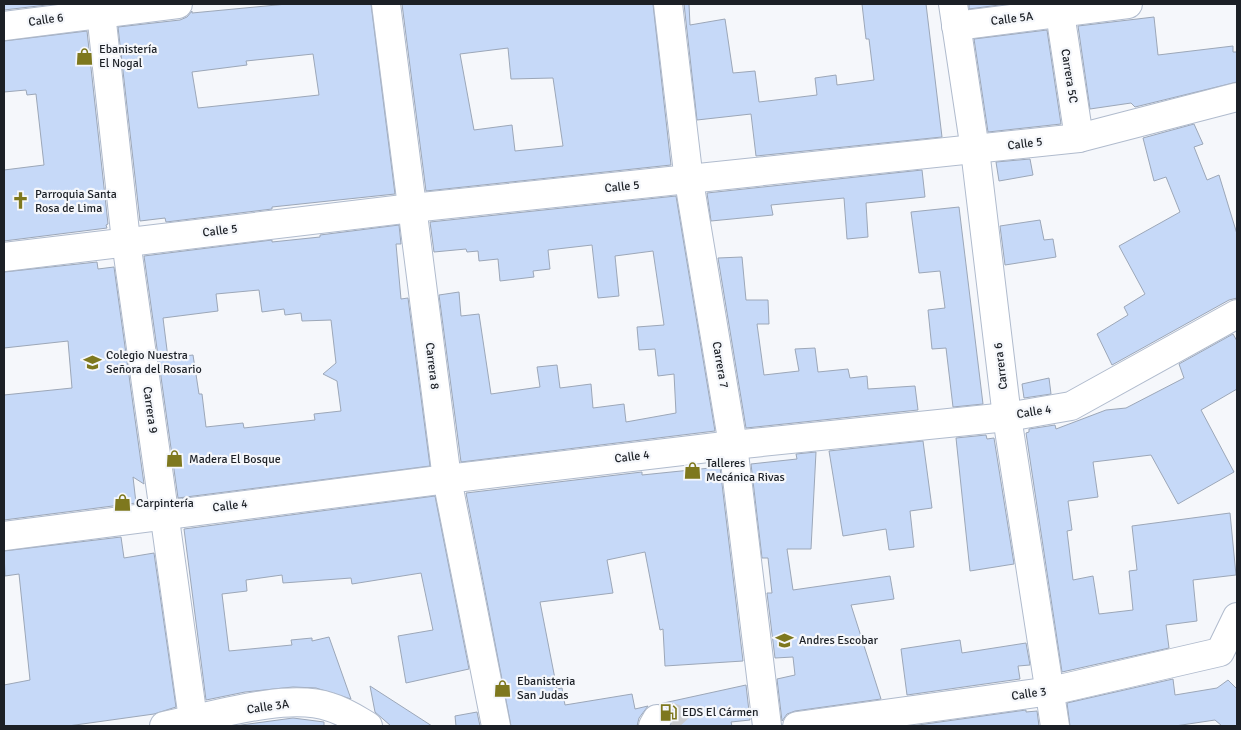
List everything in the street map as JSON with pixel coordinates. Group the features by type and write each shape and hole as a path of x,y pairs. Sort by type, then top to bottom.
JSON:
{"street":[{"name":"Calle 6","path":"4,26 101,8 178,4"},
{"name":"Carrera 8","path":"386,4 446,479 496,726"},
{"name":"Carrera 7","path":"668,4 689,181 733,445 767,726"},
{"name":"Calle 5A","path":"954,15 1073,9 1128,4"},
{"name":"Carrera 9","path":"101,8 126,241 194,723"},
{"name":"Carrera 5C","path":"1073,9 1079,138"},
{"name":"Carrera 6","path":"954,15 975,150 1007,416 1056,726"},
{"name":"Calle 5","path":"4,257 412,208 689,181 1079,138 1237,97"},
{"name":"Calle 4","path":"4,536 446,479 733,445 1007,416 1071,406 1237,314"},
{"name":"Calle 3","path":"797,726 1051,691 1220,652 1237,617"},
{"name":"Calle 3A","path":"164,726 194,723 270,704 308,702 330,706 368,726"}],"building":[{"path":"4,4 55,4 4,10"},
{"path":"287,4 371,4 395,194 272,207 272,209 166,222 165,218 140,221 118,27 180,20 187,17 192,11 192,13","holes":["313,54 319,95 198,108 192,72 247,65 246,61"]},
{"path":"402,4 653,4 671,165 426,191","holes":["508,48 511,79 553,78 563,146 515,151 512,125 474,130 460,54"]},
{"path":"684,4 689,4 690,25 725,19 733,73 755,71 759,102 817,95 815,78 836,75 837,85 874,80 869,39 866,39 862,4 926,4 942,137 756,156 751,114 697,120"},
{"path":"969,4 1007,4 969,9"},
{"path":"1154,17 1158,55 1233,46 1233,52 1237,52 1237,82 1135,107 1131,103 1090,109 1078,26"},
{"path":"1047,30 1061,124 988,132 974,39"},
{"path":"87,31 107,228 4,241 4,170 44,165 36,94 27,95 26,90 4,92 4,41"},
{"path":"1194,124 1203,144 1194,147 1207,180 1219,175 1237,234 1237,298 1229,300 1112,365 1097,334 1128,315 1124,307 1145,294 1119,246 1180,212 1166,177 1154,181 1143,138"},
{"path":"1030,159 1033,175 999,181 996,162"},
{"path":"922,170 925,197 866,203 868,237 847,239 844,198 771,205 773,215 711,221 707,193"},
{"path":"676,196 715,431 461,462 439,295 459,292 461,316 479,314 491,394 540,387 537,367 557,365 560,388 591,384 593,408 624,404 626,422 676,413 674,374 658,376 655,349 639,350 637,327 664,325 653,251 615,256 619,296 598,298 592,245 548,250 550,269 533,271 534,277 500,281 498,259 479,261 478,251 467,252 466,249 434,252 430,222"},
{"path":"959,207 983,404 953,407 946,348 932,349 928,310 945,308 940,271 919,273 911,212"},
{"path":"1040,220 1044,240 1053,239 1056,257 1005,265 1000,226"},
{"path":"399,225 401,244 396,244 401,299 408,298 430,466 178,498 144,256 272,240 272,242 320,237 320,235","holes":["259,290 262,312 284,309 285,315 301,313 302,321 331,320 336,363 323,374 337,381 341,411 314,414 315,420 244,428 243,423 206,427 202,394 199,394 193,355 168,358 163,318 218,311 216,294"]},
{"path":"742,257 746,300 768,300 769,324 757,324 764,375 799,371 795,349 815,348 818,372 848,369 850,378 867,376 868,389 915,386 918,410 746,428 718,258"},
{"path":"97,262 98,269 114,267 144,484 133,477 136,503 4,520 4,395 72,388 68,341 4,348 4,272"},
{"path":"1233,334 1237,341 1237,389 1201,410 1234,472 1178,504 1151,455 1093,462 1098,497 1068,501 1072,530 1067,531 1073,580 1093,576 1099,614 1133,610 1129,571 1137,570 1132,526 1230,513 1236,575 1193,580 1197,621 1166,625 1169,648 1062,672 1026,433 1029,432 1029,429 1055,425 1056,429 1106,410 1126,408 1184,378 1179,364"},
{"path":"1049,378 1051,394 1024,398 1022,384"},
{"path":"986,435 987,439 994,438 1014,564 970,571 956,438"},
{"path":"923,441 932,508 910,511 914,547 889,550 886,529 843,536 829,451"},
{"path":"816,452 811,549 787,549 793,590 890,576 894,599 851,605 881,699 795,711 787,714 782,721 777,679 795,675 793,657 775,658 767,593 772,593 768,558 762,558 751,464 797,459 796,454"},
{"path":"720,467 743,661 665,666 663,629 660,630 645,552 607,560 613,593 540,602 557,689 562,688 565,705 632,694 635,709 648,706 639,718 637,726 511,726 466,493 642,472 642,475"},
{"path":"435,496 469,669 406,683 398,636 433,630 421,573 352,584 351,578 283,583 282,575 246,580 247,591 222,594 229,651 292,645 291,640 312,638 312,641 329,637 351,699 316,688 293,687 245,692 206,700 184,529"},
{"path":"121,537 124,558 154,553 176,707 154,714 68,726 4,726 4,685 30,680 19,574 5,576 4,551"},
{"path":"960,640 962,653 1026,643 1030,665 1018,666 1020,679 907,695 901,649"},
{"path":"1173,679 1175,695 1217,688 1228,680 1237,689 1237,726 1222,726 1215,720 1175,726 1070,726 1067,703"},
{"path":"746,685 750,720 731,722 732,726 671,726 673,718 671,712 665,706 659,704"},
{"path":"370,686 432,726 391,726 375,712"},
{"path":"1026,710 1026,712 1037,711 1039,726 911,726"},
{"path":"477,712 480,726 456,726 455,716"},
{"path":"293,718 324,722 324,726 234,726"}],"tunnel":[{"path":"657,719 671,717 683,726"}],"place":[{"name":"Ebanistería El Nogal","path":"85,56"},
{"name":"Parroquia Santa Rosa de Lima","path":"21,201"},
{"name":"Colegio Nuestra Señora del Rosario","path":"92,362"},
{"name":"Madera El Bosque","path":"175,459"},
{"name":"Talleres Mecánica Rivas","path":"692,470"},
{"name":"Carpintería","path":"122,503"},
{"name":"Andres Escobar","path":"785,640"},
{"name":"Ebanisteria San Judas","path":"503,688"},
{"name":"EDS El Cármen","path":"668,712"}]}
